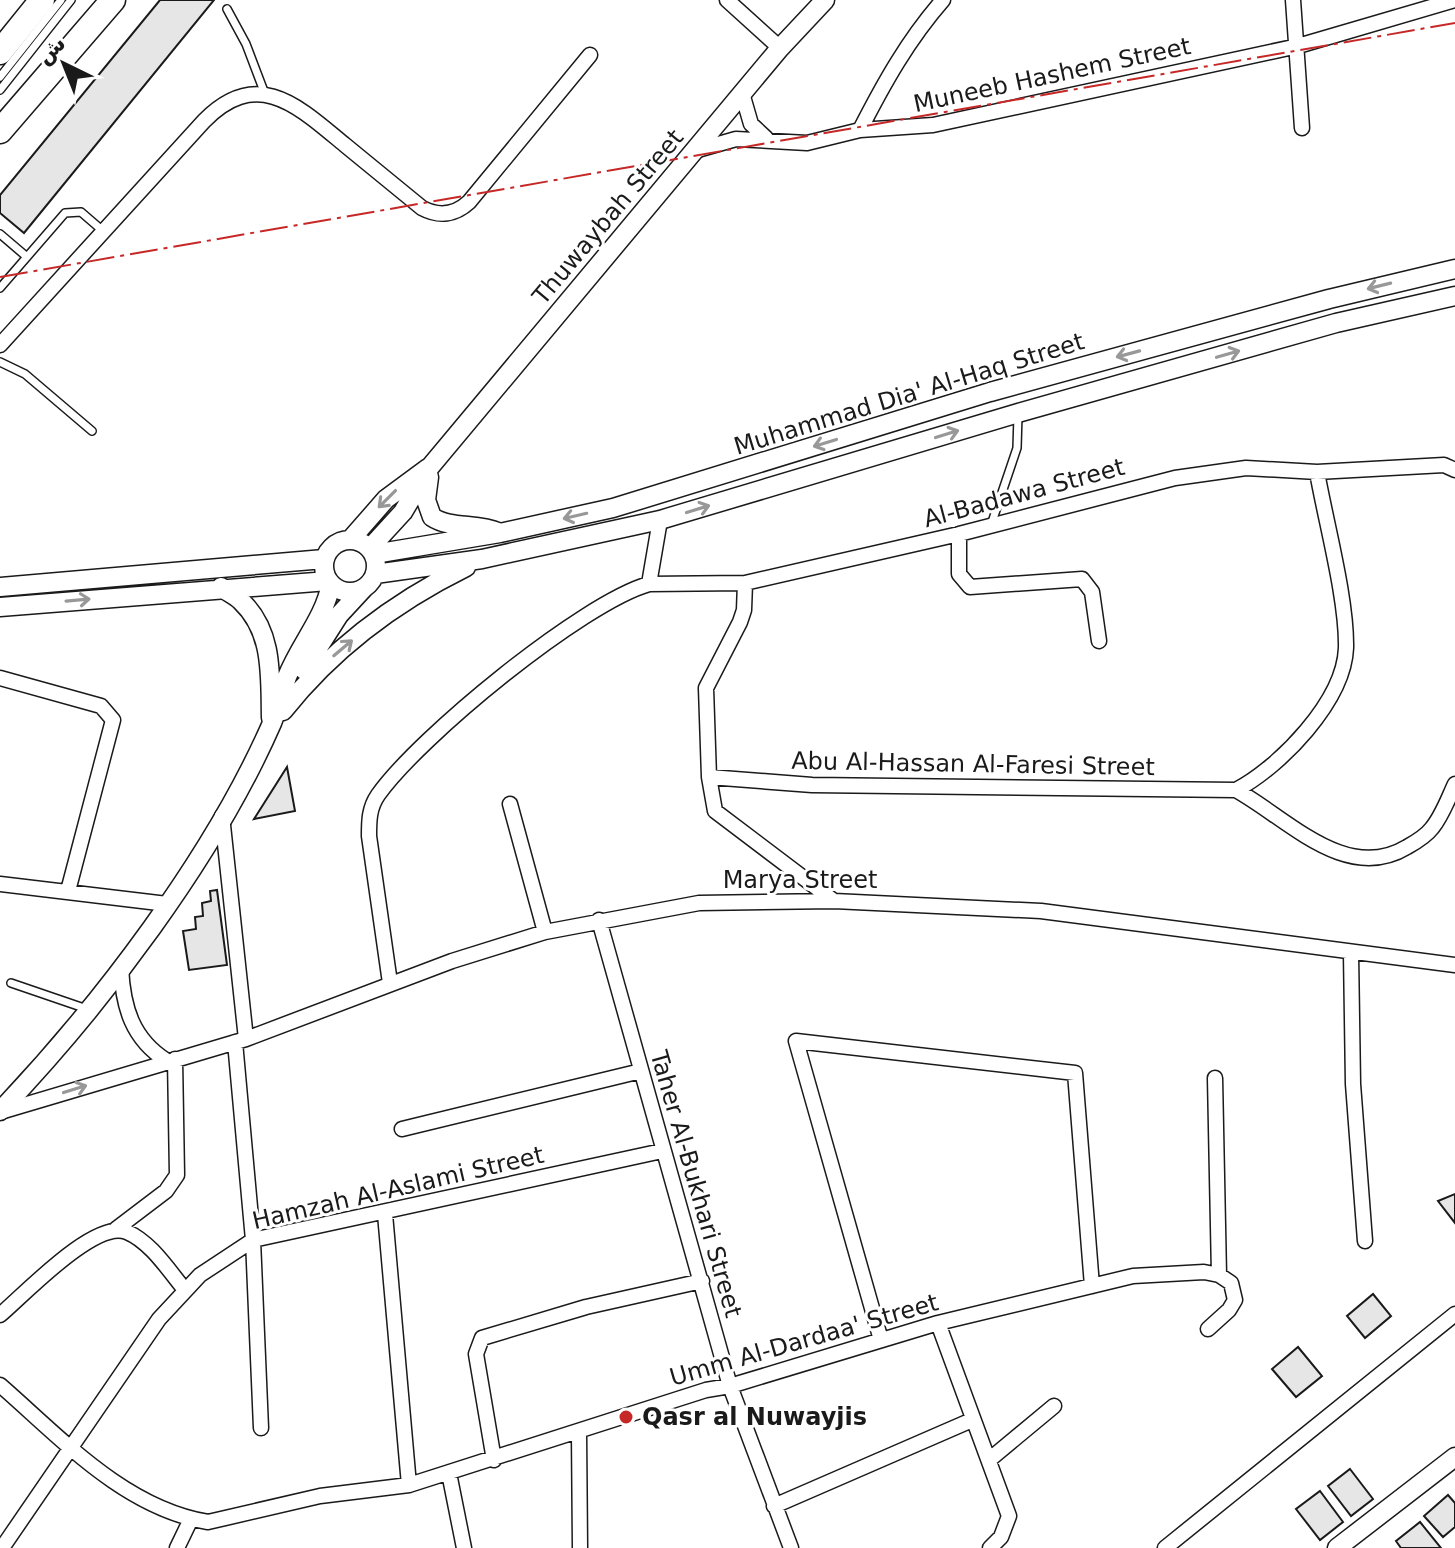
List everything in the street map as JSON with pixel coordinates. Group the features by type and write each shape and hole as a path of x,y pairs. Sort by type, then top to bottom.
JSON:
{"highway":[{"path":"0,52 42,0"},
{"path":"0,131 113,0"}],"main road":[{"name":"Thuwaybah Street","path":"372,551 403,512 430,467 780,48 825,0"},
{"name":"Muhammad Dia' Al-Haq Street","path":"372,551 500,533 613,508 990,392 1329,299 1455,269"},
{"name":"Muhammad Dia' Al-Haq Street","path":"370,581 660,520 1018,413 1336,323 1455,296"},
{"name":"Thuwaybah Street","path":"351,539 386,499 430,467"},
{"path":"430,467 426,500 432,517 443,522 479,525 500,533"},
{"path":"0,607 220,579 324,559 337,543 351,539 372,551 370,581 339,615 296,682 284,693"},
{"path":"0,1112 89,1010 121,968 167,904 222,816 271,725 291,669 323,612 330,582 324,559"},
{"path":"271,725 301,687 367,627 429,587 482,559"},
{"path":"0,571 37,586"},
{"path":"0,587 220,579 330,582 351,592 370,581"},
{"path":"220,579 240,599 264,637 270,666 271,725"},
{"path":"1337,1548 1455,1457"}],"street":[{"path":"727,0 780,48"},
{"path":"860,130 889,72 943,0"},
{"path":"1293,0 1302,128"},
{"name":"Muneeb Hashem Street","path":"693,152 736,139 766,138 807,143 860,130 933,125 1298,46 1455,0"},
{"path":"0,345 216,109 247,95 265,94 297,105 422,208 435,213 449,213 469,202 590,55"},
{"path":"742,93 751,124 766,138"},
{"name":"Al-Badawa Street","path":"745,583 959,534 1118,491 1221,471 1274,467 1317,472 1436,465 1455,470"},
{"path":"1317,472 1345,633 1341,674 1305,732 1267,770 1236,790 1327,848 1344,856 1373,857 1401,851 1427,834 1455,784"},
{"path":"649,584 660,520"},
{"path":"959,534 959,574 970,587 1082,579 1092,592 1099,641"},
{"path":"390,983 369,836 369,815 377,797 406,762 535,652 605,602 649,584 745,583 744,610 740,622 706,688 709,777 715,811 834,901"},
{"path":"0,678 101,706 113,720 68,891"},
{"name":"Abu Al-Hassan Al-Faresi Street","path":"709,777 812,785 1236,790"},
{"path":"510,804 545,932"},
{"path":"222,816 253,1240 261,1428"},
{"path":"0,884 167,904"},
{"name":"Marya Street","path":"0,1112 240,1040 390,983 545,932 699,903 834,901 1041,911 1196,928 1351,953 1455,965"},
{"name":"Taher Al-Bukhari Street","path":"599,920 730,1386 791,1548"},
{"path":"1351,953 1353,1084 1365,1241"},
{"path":"0,1315 86,1242 116,1229 166,1191 177,1175 171,1060 143,1043 130,1019 122,994 121,968"},
{"path":"881,1340 796,1041 1075,1073 1092,1286"},
{"path":"402,1129 641,1071"},
{"path":"1208,1329 1229,1310 1235,1300 1231,1283 1219,1275 1215,1078"},
{"name":"Hamzah Al-Aslami Street","path":"2,1548 159,1319 185,1290 223,1257 253,1240 385,1214 662,1151"},
{"path":"385,1214 409,1485"},
{"path":"116,1229 130,1233 144,1244 185,1290"},
{"name":"Umm Al-Dardaa' Street","path":"0,1385 131,1492 191,1519 226,1520 320,1496 409,1485 579,1433 673,1400 730,1386 938,1323 1092,1286 1174,1271 1219,1275"},
{"path":"494,1460 476,1354 482,1338 586,1307 702,1281"},
{"path":"1165,1548 1455,1314"},
{"path":"938,1323 1009,1516 1001,1537 990,1548"},
{"path":"989,1460 1054,1406"},
{"path":"774,1506 972,1420"},
{"path":"579,1433 580,1548"},
{"path":"449,1473 464,1548"},
{"path":"177,1548 191,1519"}],"lane":[{"path":"0,77 61,0"},
{"path":"0,90 71,0"},
{"path":"227,9 246,44 265,94"},
{"path":"0,288 69,210 81,212 104,231"},
{"path":"0,234 27,257"},
{"path":"0,362 25,374 92,431"},
{"path":"991,525 1017,448 1018,413"},
{"path":"11,983 89,1010"}],"building":[{"path":"160,0 214,0 24,233 0,213 0,195"},
{"path":"287,767 295,811 254,819"},
{"path":"217,890 227,965 189,970 183,931 196,929 195,917 203,916 202,903 211,901 210,891"},
{"path":"1455,1194 1455,1223 1438,1201"},
{"path":"1373,1294 1391,1316 1365,1338 1347,1316"},
{"path":"1298,1347 1322,1376 1296,1397 1272,1369"},
{"path":"1350,1469 1373,1499 1351,1516 1328,1486"},
{"path":"1320,1491 1343,1522 1320,1540 1296,1509"},
{"path":"1448,1495 1455,1503 1455,1527 1443,1537 1424,1516"},
{"path":"1420,1522 1441,1548 1401,1548 1396,1541"}],"power":[{"path":"0,277 1455,23"}],"place":[{"name":"Qasr al Nuwayjis","path":"626,1417"}]}
